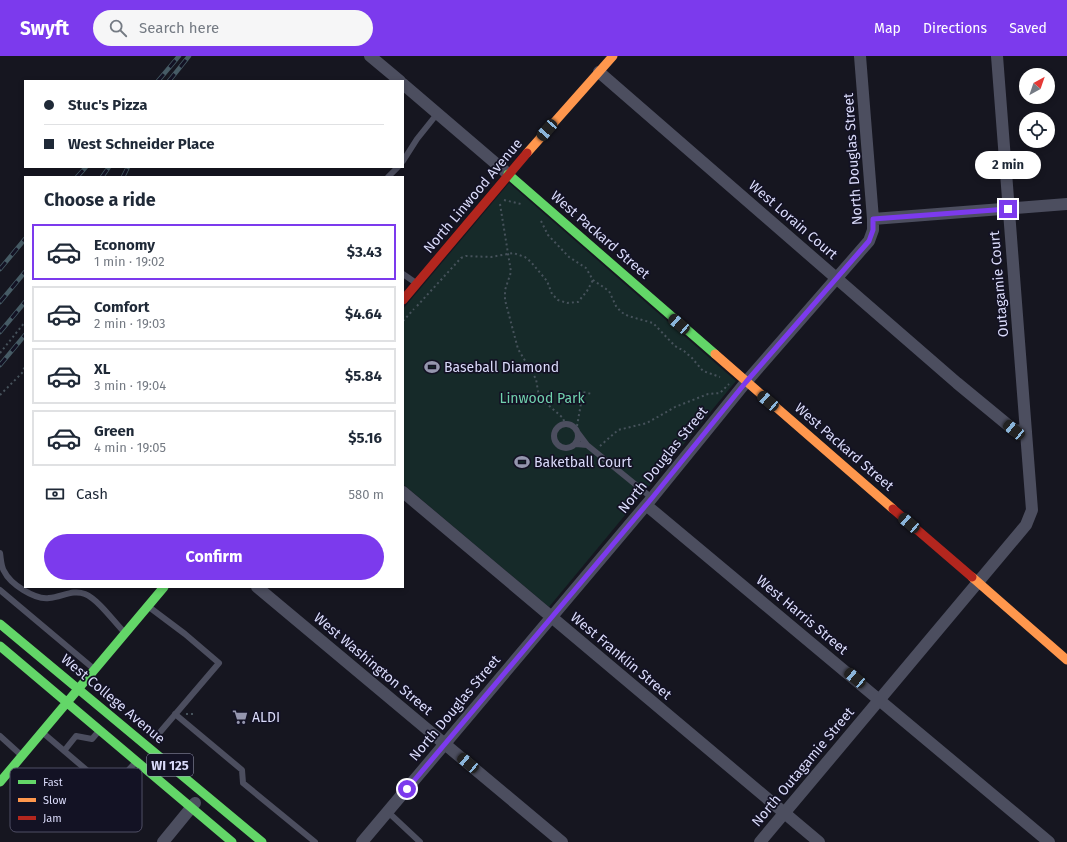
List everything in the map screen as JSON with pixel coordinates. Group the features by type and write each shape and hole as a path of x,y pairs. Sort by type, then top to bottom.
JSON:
{"street":[{"path":"370,56 399,80"},
{"name":"North Linwood Avenue","path":"404,299 508,174 613,56"},
{"name":"North Douglas Street","path":"368,840 388,812 649,501 746,382 872,236 873,219 860,56"},
{"name":"Outagamie Court","path":"997,56 1032,510"},
{"name":"West Lorain Court","path":"599,72 957,383 1014,430 1026,431"},
{"name":"West Packard Street","path":"404,85 1067,660"},
{"path":"873,219 1067,204"},
{"name":"West Franklin Street","path":"404,493 819,842"},
{"name":"West Harris Street","path":"649,501 879,699 1049,842"},
{"name":"North Outagamie Street","path":"760,842 1029,522 1032,510"},
{"path":"12,768 69,698 163,588"},
{"name":"West Washington Street","path":"263,589 562,842"},
{"name":"West College Avenue","path":"0,624 262,842"},
{"name":"WI 125","path":"0,646 69,698 99,730 232,842"},
{"path":"137,762 145,759 172,767"},
{"path":"0,782 10,770"},
{"path":"163,842 204,793"}],"lane":[{"path":"404,159 417,139 437,114"},
{"path":"389,176 397,168"},
{"path":"404,275 417,283"},
{"path":"588,445 576,444 565,448 555,442 556,430 566,424 577,431 588,445 649,501"},
{"path":"576,444 577,431"},
{"path":"0,553 3,570 7,576 31,595 42,599 75,592 85,594 92,598 125,633"},
{"path":"0,590 94,669"},
{"path":"148,606 185,634 219,663 161,731"},
{"path":"175,714 242,770 243,783 314,842"},
{"path":"64,751 76,736 92,739 99,730"},
{"path":"41,732 84,768"},
{"path":"0,737 22,756"},
{"path":"130,768 137,762"},
{"path":"388,812 420,842"}],"path":[{"path":"506,195 499,208 511,272 505,290 505,300 518,348 536,379 539,397 563,418 566,424"},
{"path":"502,200 515,202 526,208"},
{"path":"537,217 548,235 568,257 586,268 593,280 609,291 616,306 621,312 628,316 653,323 675,346 684,350 703,371 723,378 732,386"},
{"path":"404,320 461,258 466,256 491,257 508,253 519,254 531,262 548,281 555,297 563,303 578,302 587,291 593,280"},
{"path":"0,353 24,323"},
{"path":"0,395 22,373 24,368"},
{"path":"596,452 618,430 647,423 676,407 708,394 720,394 732,380"},
{"path":"577,431 583,392 592,394"}],"green space":[{"name":"Linwood Park","path":"509,183 736,381 549,607 404,485 404,308"}],"railway":[{"path":"159,80 179,56"},
{"path":"170,80 189,56"},
{"path":"78,176 85,168"},
{"path":"103,176 108,168"},
{"path":"124,176 128,168"},
{"path":"0,269 24,240"},
{"path":"0,302 24,273"},
{"path":"0,332 24,303"},
{"path":"0,365 24,336"}],"traffic: fast":[{"path":"508,174 715,354"},
{"path":"12,768 163,588"},
{"path":"0,624 262,842"},
{"path":"0,646 232,842"},
{"path":"0,782 10,770"}],"traffic: slow":[{"path":"527,153 613,56"},
{"path":"715,354 893,509"},
{"path":"972,577 1067,660"}],"traffic: jam":[{"path":"404,299 527,153"},
{"path":"893,509 972,577"}],"place":[{"name":"Baseball Diamond","path":"432,367"},
{"name":"Baketball Court","path":"522,462"},
{"name":"ALDI","path":"240,717"}],"route":[{"path":"407,789 652,498 746,382 869,241 872,236 873,219 1008,209"}]}
